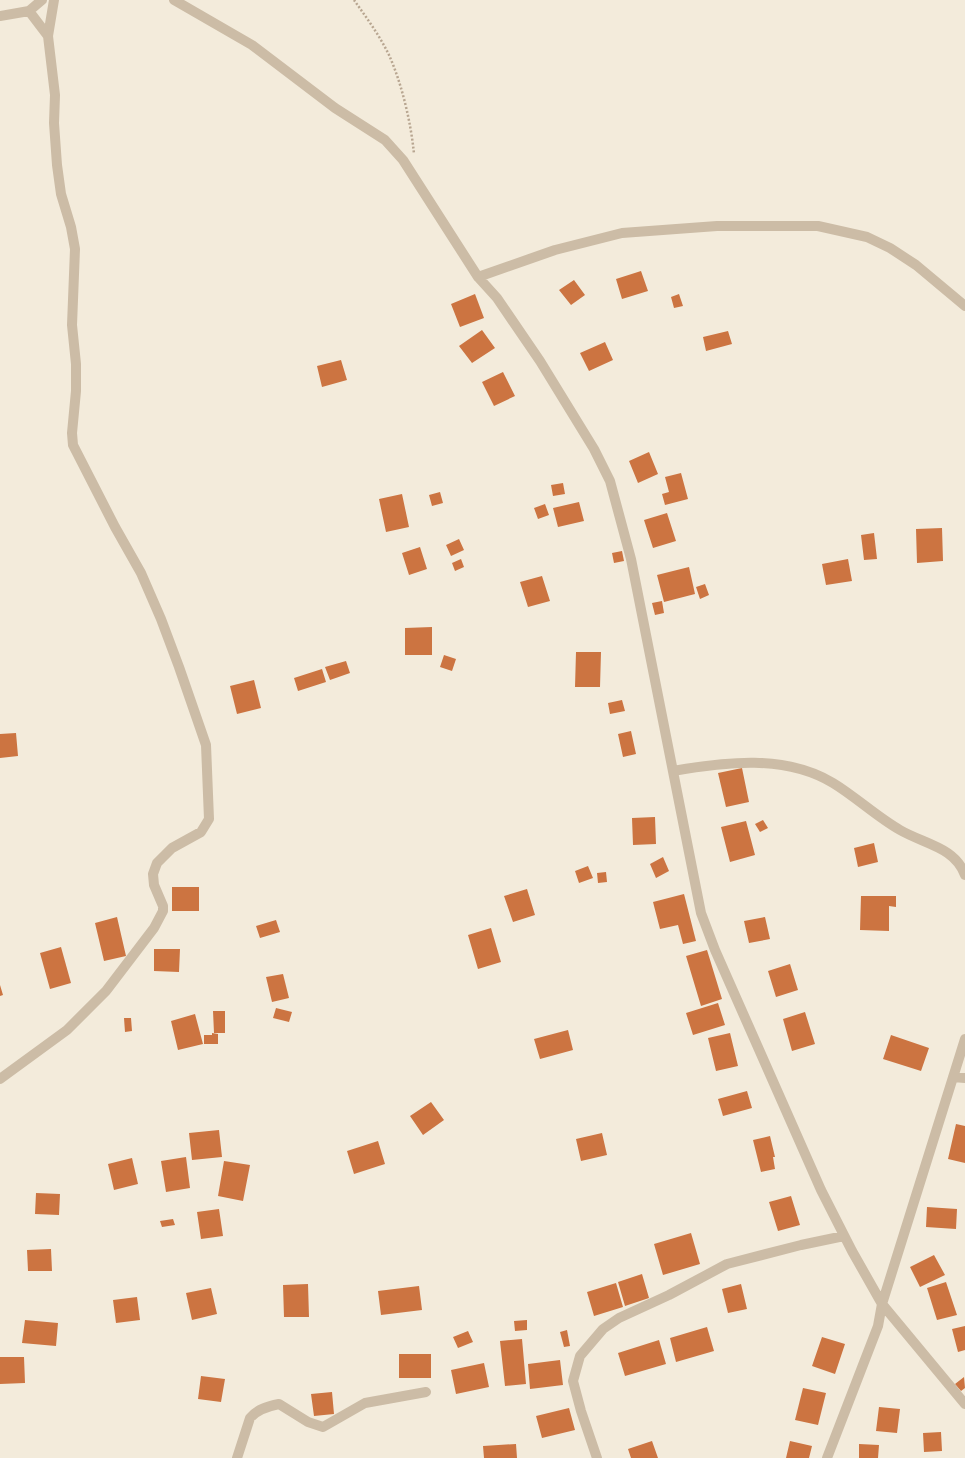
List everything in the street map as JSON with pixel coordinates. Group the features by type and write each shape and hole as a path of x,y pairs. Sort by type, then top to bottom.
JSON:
{"street":[{"path":"0,16 29,11 42,0"},
{"path":"0,1079 67,1030 106,991 154,928 163,912 163,906 154,884 153,874 157,864 172,848 201,832 209,819 206,745 161,619 141,573 114,527 73,445 72,433 76,390 76,364 72,325 74,249 71,227 61,194 57,164 54,123 55,95 48,36 54,0"},
{"path":"174,0 252,45 319,97 384,140 403,160 478,277 497,298 540,362 594,449 610,481 631,559 701,913 709,935 797,1138 844,1236 882,1304 965,1404"},
{"path":"29,11 48,36"},
{"path":"478,277 555,250 622,233 717,226 818,226 867,237 890,248 916,266 965,306"},
{"path":"673,771 741,762 785,767 810,773 834,784 900,830 948,853 960,863 965,875"},
{"path":"827,1458 878,1326 882,1304 965,1039"},
{"path":"954,1077 965,1078"},
{"path":"597,1458 581,1412 573,1381 580,1356 602,1329 619,1318 669,1295 727,1264 801,1245 844,1236"},
{"path":"237,1458 250,1418 254,1413 265,1408 279,1404 308,1422 323,1427 328,1426 365,1403 426,1392"}],"path":[{"path":"354,0 389,55 412,132 414,155"}],"building":[{"path":"641,271 648,291 622,299 616,279"},
{"path":"574,280 585,295 571,305 559,290"},
{"path":"475,294 484,318 460,327 451,304"},
{"path":"679,294 683,306 674,308 671,297"},
{"path":"482,330 495,348 472,363 459,346"},
{"path":"728,331 732,344 706,351 703,337"},
{"path":"605,342 613,360 589,371 580,353"},
{"path":"341,360 347,380 322,387 317,366"},
{"path":"503,372 515,396 494,406 482,382"},
{"path":"649,452 658,474 638,483 629,461"},
{"path":"681,473 688,499 665,505 662,494 669,492 665,477"},
{"path":"563,483 565,494 553,496 551,485"},
{"path":"440,492 443,503 432,506 429,495"},
{"path":"402,494 409,527 386,532 379,499"},
{"path":"579,502 584,521 558,527 553,508"},
{"path":"545,504 549,515 538,519 534,508"},
{"path":"667,513 676,541 653,548 644,520"},
{"path":"942,528 943,561 917,563 916,529"},
{"path":"874,533 877,559 864,560 861,535"},
{"path":"459,539 464,550 451,556 446,545"},
{"path":"420,547 427,569 409,575 402,553"},
{"path":"622,551 624,561 614,563 612,553"},
{"path":"461,559 464,567 455,571 452,563"},
{"path":"848,559 852,581 826,585 822,564"},
{"path":"689,567 695,594 664,602 657,575"},
{"path":"542,576 550,601 528,607 520,582"},
{"path":"705,584 709,595 700,599 696,587"},
{"path":"662,601 664,613 655,615 652,603"},
{"path":"432,627 432,655 405,655 405,628"},
{"path":"576,652 601,652 600,687 575,687"},
{"path":"444,655 456,659 452,671 440,667"},
{"path":"346,661 350,673 330,680 325,667"},
{"path":"322,669 326,682 298,691 294,678"},
{"path":"254,680 261,708 237,714 230,686"},
{"path":"622,700 625,711 610,714 608,703"},
{"path":"631,731 636,754 623,757 618,734"},
{"path":"16,733 18,756 0,758 0,734"},
{"path":"742,768 749,802 726,807 718,773"},
{"path":"655,817 656,844 633,845 632,818"},
{"path":"763,820 768,828 760,832 755,824"},
{"path":"746,821 755,855 730,862 721,827"},
{"path":"874,843 878,862 858,867 854,848"},
{"path":"663,857 669,871 656,878 650,864"},
{"path":"588,866 593,878 579,883 575,871"},
{"path":"606,872 607,882 598,883 597,873"},
{"path":"172,887 199,887 199,911 172,911"},
{"path":"527,889 535,915 513,922 504,896"},
{"path":"684,894 696,941 683,944 678,925 660,929 653,902"},
{"path":"861,896 896,896 896,907 889,906 889,931 860,930"},
{"path":"117,917 126,956 104,961 95,923"},
{"path":"765,917 770,939 749,943 744,921"},
{"path":"276,920 280,932 260,938 256,926"},
{"path":"491,928 501,962 478,969 468,935"},
{"path":"61,947 71,983 50,989 40,953"},
{"path":"154,949 180,949 179,972 154,971"},
{"path":"707,950 722,999 701,1006 686,956"},
{"path":"790,964 798,990 776,997 768,971"},
{"path":"283,974 289,998 272,1002 266,977"},
{"path":"0,985 3,995 0,996"},
{"path":"718,1003 725,1025 693,1035 686,1013"},
{"path":"276,1008 292,1012 289,1022 273,1018"},
{"path":"213,1011 225,1011 225,1033 214,1033"},
{"path":"805,1012 815,1044 792,1051 783,1019"},
{"path":"195,1014 203,1044 178,1050 171,1021"},
{"path":"124,1018 131,1018 132,1031 125,1032"},
{"path":"568,1030 573,1050 540,1059 534,1039"},
{"path":"212,1033 218,1034 218,1044 204,1044 204,1035 212,1035"},
{"path":"730,1033 738,1066 716,1071 708,1038"},
{"path":"891,1035 929,1048 921,1071 883,1059"},
{"path":"747,1091 752,1108 723,1116 718,1099"},
{"path":"431,1102 444,1120 423,1135 410,1116"},
{"path":"956,1124 965,1126 965,1163 948,1159"},
{"path":"219,1130 222,1157 192,1160 189,1133"},
{"path":"602,1133 607,1155 581,1161 576,1139"},
{"path":"770,1136 775,1157 773,1157 775,1169 761,1172 753,1140"},
{"path":"378,1141 385,1164 354,1174 347,1151"},
{"path":"186,1157 190,1188 166,1192 161,1161"},
{"path":"132,1158 138,1184 114,1190 108,1164"},
{"path":"224,1161 250,1165 243,1201 218,1196"},
{"path":"36,1193 60,1194 59,1215 35,1214"},
{"path":"791,1196 800,1225 778,1231 769,1202"},
{"path":"927,1207 957,1209 956,1229 926,1227"},
{"path":"219,1209 223,1236 201,1239 197,1212"},
{"path":"173,1219 175,1225 162,1227 160,1221"},
{"path":"691,1233 700,1264 663,1275 654,1244"},
{"path":"51,1249 52,1271 28,1271 27,1250"},
{"path":"934,1255 945,1275 920,1287 910,1267"},
{"path":"642,1274 649,1298 625,1306 618,1282"},
{"path":"946,1282 957,1315 937,1320 927,1288"},
{"path":"616,1283 623,1307 594,1316 587,1292"},
{"path":"308,1284 309,1317 284,1317 283,1285"},
{"path":"741,1284 747,1309 728,1313 722,1289"},
{"path":"419,1286 422,1310 381,1315 378,1291"},
{"path":"211,1288 217,1314 192,1320 186,1293"},
{"path":"137,1297 140,1320 116,1323 113,1300"},
{"path":"25,1320 58,1323 56,1346 22,1343"},
{"path":"527,1320 527,1330 515,1331 514,1321"},
{"path":"965,1326 965,1350 958,1352 952,1329"},
{"path":"707,1327 714,1351 676,1362 670,1338"},
{"path":"567,1330 570,1346 564,1347 560,1332"},
{"path":"468,1331 473,1342 458,1348 453,1337"},
{"path":"822,1337 845,1344 835,1374 812,1366"},
{"path":"522,1339 526,1384 505,1386 500,1341"},
{"path":"659,1340 666,1364 625,1376 618,1353"},
{"path":"399,1354 431,1354 431,1378 399,1378"},
{"path":"0,1357 24,1357 25,1383 0,1384"},
{"path":"560,1360 563,1385 530,1389 528,1364"},
{"path":"484,1363 489,1387 456,1394 451,1370"},
{"path":"201,1376 225,1379 221,1402 198,1399"},
{"path":"964,1377 965,1388 961,1391 955,1384"},
{"path":"803,1388 826,1393 818,1425 795,1420"},
{"path":"332,1392 334,1414 314,1416 311,1394"},
{"path":"879,1407 900,1409 897,1433 876,1431"},
{"path":"569,1408 575,1430 542,1438 536,1416"},
{"path":"941,1432 942,1451 924,1452 923,1433"},
{"path":"652,1441 658,1458 631,1458 628,1449"},
{"path":"790,1441 812,1446 809,1458 786,1458"},
{"path":"516,1444 517,1458 484,1458 483,1446"},
{"path":"859,1444 879,1445 878,1458 859,1458"}]}
